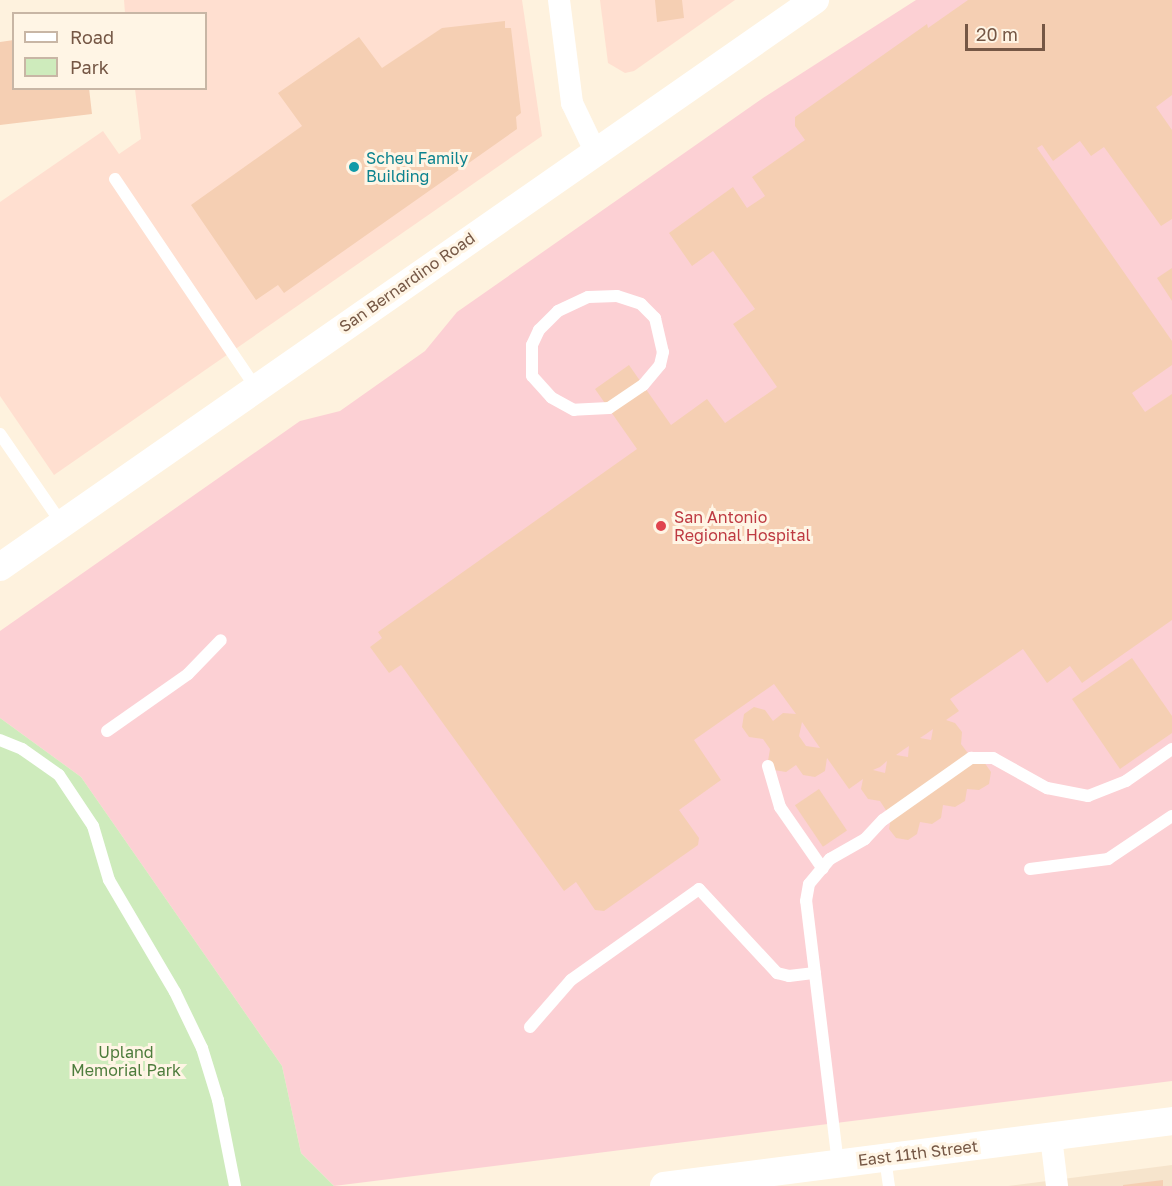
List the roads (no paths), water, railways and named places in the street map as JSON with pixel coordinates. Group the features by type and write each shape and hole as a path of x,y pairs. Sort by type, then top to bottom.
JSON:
{"street":[{"path":"560,0 572,103 595,151"},
{"name":"San Bernardino Road","path":"0,567 815,0"},
{"name":"East 11th Street","path":"664,1186 709,1183 1172,1121"},
{"path":"1051,1137 1057,1186"}],"lane":[{"path":"115,179 256,388"},
{"path":"617,296 641,304 655,318 663,352 660,365 643,385 609,408 574,410 551,397 532,376 532,345 540,330 558,311 588,297 617,296"},
{"path":"0,434 62,524"},
{"path":"107,731 188,674 221,640"},
{"path":"0,740 22,749 59,775 93,826 120,903 175,992 202,1048 218,1100 235,1186"},
{"path":"838,1164 806,901 809,884 830,859 865,839 883,819 971,758 993,758 1047,788 1088,796 1126,781 1172,749"},
{"path":"768,766 780,807 823,869"},
{"path":"1030,869 1108,859 1172,816"},
{"path":"530,1027 571,980 699,889 777,973 789,976 815,973"},
{"path":"885,1158 889,1186"}],"place":[{"name":"Scheu Family Building","path":"354,167"},
{"name":"San Antonio Regional Hospital","path":"661,526"}],"park label":[{"name":"Upland Memorial Park","path":"126,1061"}]}
